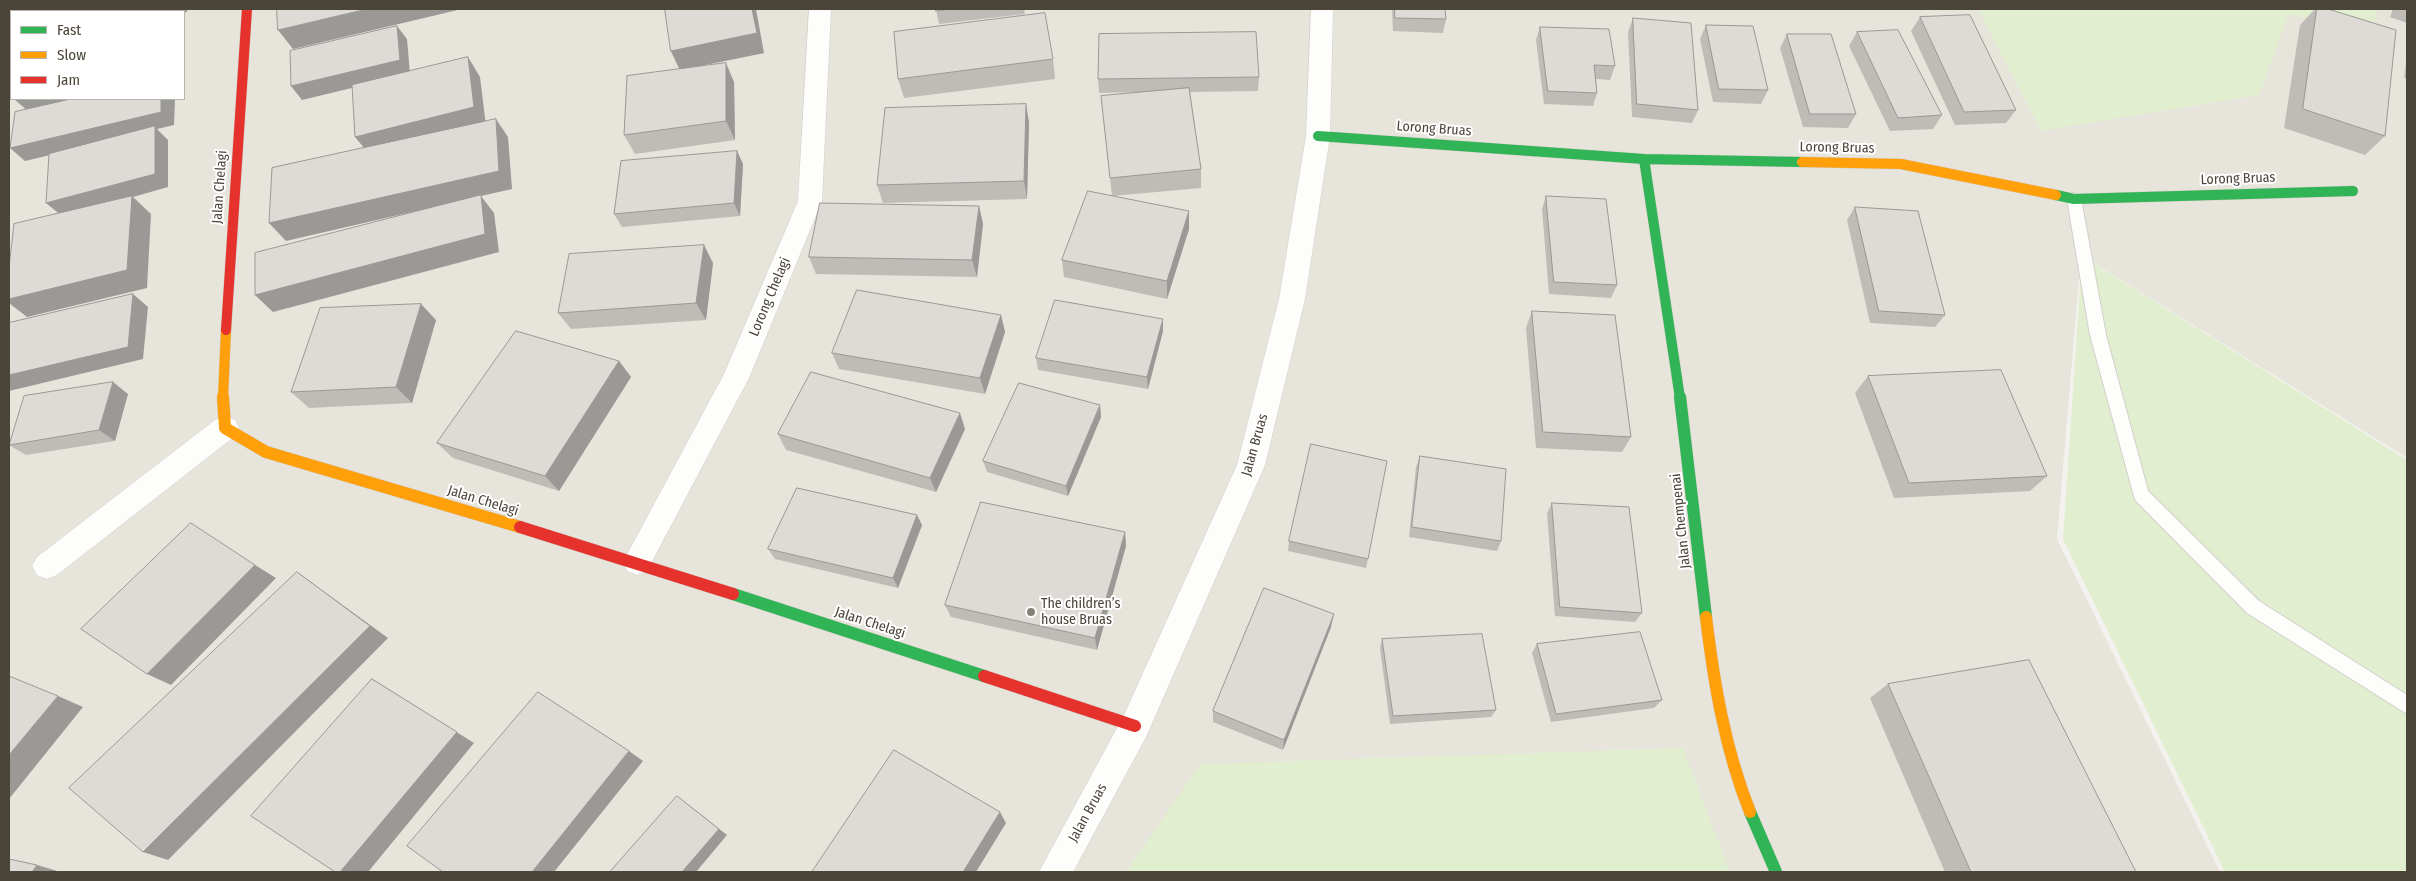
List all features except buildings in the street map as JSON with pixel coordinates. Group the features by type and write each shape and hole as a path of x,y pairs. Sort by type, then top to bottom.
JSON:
{"street":[{"name":"Jalan Chelagi","path":"247,9 222,387 225,428 266,452 638,562 1135,726"},
{"name":"Lorong Chelagi","path":"638,562 736,378 810,201 820,9"},
{"name":"Jalan Bruas","path":"1055,872 1135,726 1251,465 1292,299 1318,136 1322,9"},
{"name":"Lorong Bruas","path":"1318,136 1644,159 1901,164 2074,199 2353,191"},
{"name":"Jalan Chempenai","path":"1644,159 1672,335 1691,477 1712,672 1738,784 1776,872"},
{"path":"47,566 225,428"}],"lane":[{"path":"2074,199 2098,335 2141,495 2253,607 2407,704"}],"shaded area":[{"path":"9,9 2407,9 2407,458 2081,255 2057,539 2220,872 9,872"}],"green space":[{"path":"1978,9 2376,9 2374,38 2289,14 2259,95 2041,131"},
{"path":"2082,256 2407,460 2407,872 2225,872 2063,539"},
{"path":"1683,748 1730,872 1126,872 1200,764"}],"traffic: fast":[{"path":"1318,136 1644,159 1802,162"},
{"path":"1644,159 1678,387 1706,617"},
{"path":"2056,195 2074,199 2353,191"},
{"path":"733,594 984,676"},
{"path":"1750,812 1776,872"}],"traffic: slow":[{"path":"1802,162 1901,164 2056,195"},
{"path":"226,330 222,387 225,428 266,452 520,527"},
{"path":"1706,617 1716,691 1726,741 1750,812"}],"traffic: jam":[{"path":"226,330 247,9"},
{"path":"520,527 733,594"},
{"path":"984,676 1135,726"}],"place":[{"name":"The children’s house Bruas","path":"1031,612"}]}
